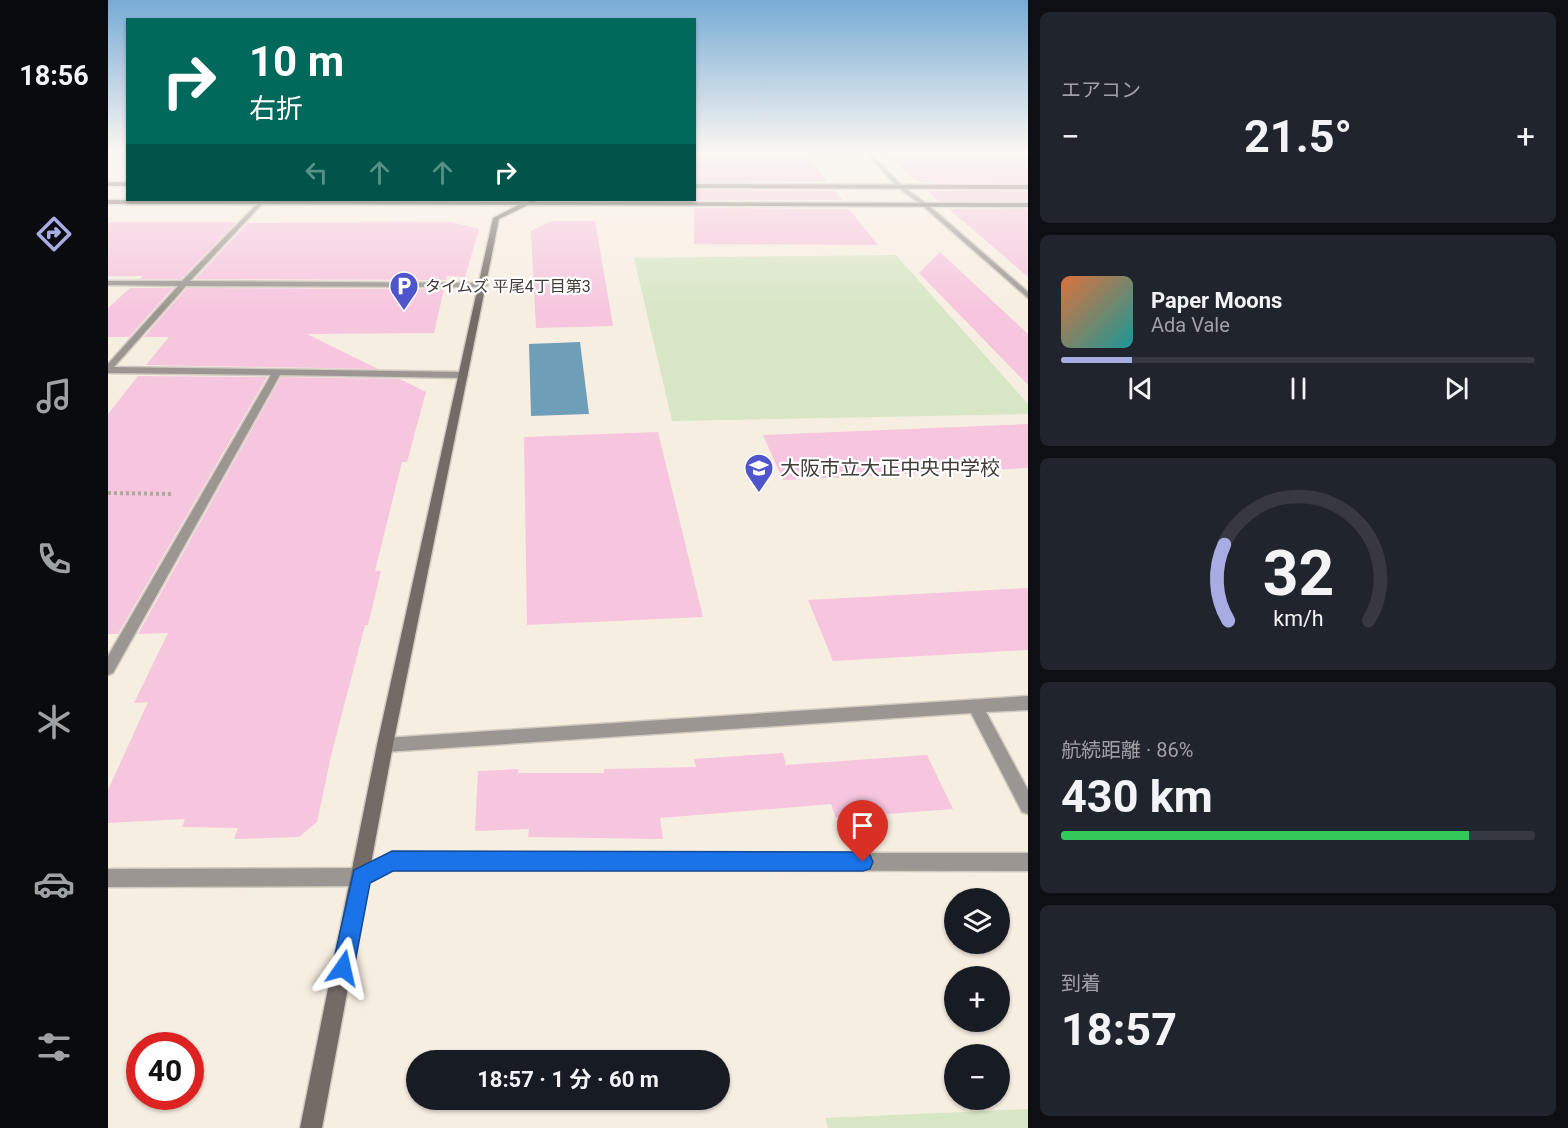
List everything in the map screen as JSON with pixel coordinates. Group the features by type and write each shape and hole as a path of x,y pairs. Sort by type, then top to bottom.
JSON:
{"main road":[{"path":"311,1128 385,746 484,285 496,218 521,206"}],"street":[{"path":"108,370 183,283 257,206"},
{"path":"926,206 1028,296"},
{"path":"108,283 484,285"},
{"path":"108,370 464,375"},
{"path":"108,669 277,373"},
{"path":"385,746 1028,703"},
{"path":"975,707 1028,806"},
{"path":"108,878 361,877 392,861 1028,862"}],"path":[{"path":"108,493 179,494"}],"green space":[{"path":"896,255 1028,404 1028,414 672,421 634,258"},
{"path":"1028,1109 1028,1128 828,1128 825,1118 1010,1110"}],"water":[{"path":"580,342 589,414 531,416 529,344"}],"building":[{"path":"694,208 849,209 878,245 694,244"},
{"path":"949,209 1028,209 1028,277"},
{"path":"551,221 595,221 613,326 536,328 531,231"},
{"path":"108,222 236,223 181,279 140,279 143,276 108,276"},
{"path":"451,222 479,229 465,277 447,276 446,280 195,279 248,223"},
{"path":"940,252 1028,334 1028,385 919,273"},
{"path":"130,288 173,288 129,337 108,337 108,308"},
{"path":"187,288 444,289 434,333 307,334 378,369 146,365 169,337 144,337"},
{"path":"138,376 267,377 118,634 108,634 108,414"},
{"path":"281,377 400,379 426,392 407,462 402,462 375,571 381,571 331,756 317,822 299,837 234,839 238,828 182,827 185,819 108,823 108,790 148,702 134,703 168,633 138,634"},
{"path":"1028,424 1028,468 783,480 763,435"},
{"path":"658,432 703,617 527,625 524,437"},
{"path":"1028,588 1028,650 833,661 808,600"},
{"path":"783,753 786,765 927,755 953,809 836,818 831,804 660,818 663,839 528,837 529,829 475,831 478,771 518,769 518,773 604,773 604,769 696,767 694,759"}],"place":[{"name":"タイムズ 平尾4丁目第3","path":"404,312"},
{"name":"大阪市立大正中央中学校","path":"759,494"}],"route":[{"path":"343,968 361,877 392,861 863,862"}]}
